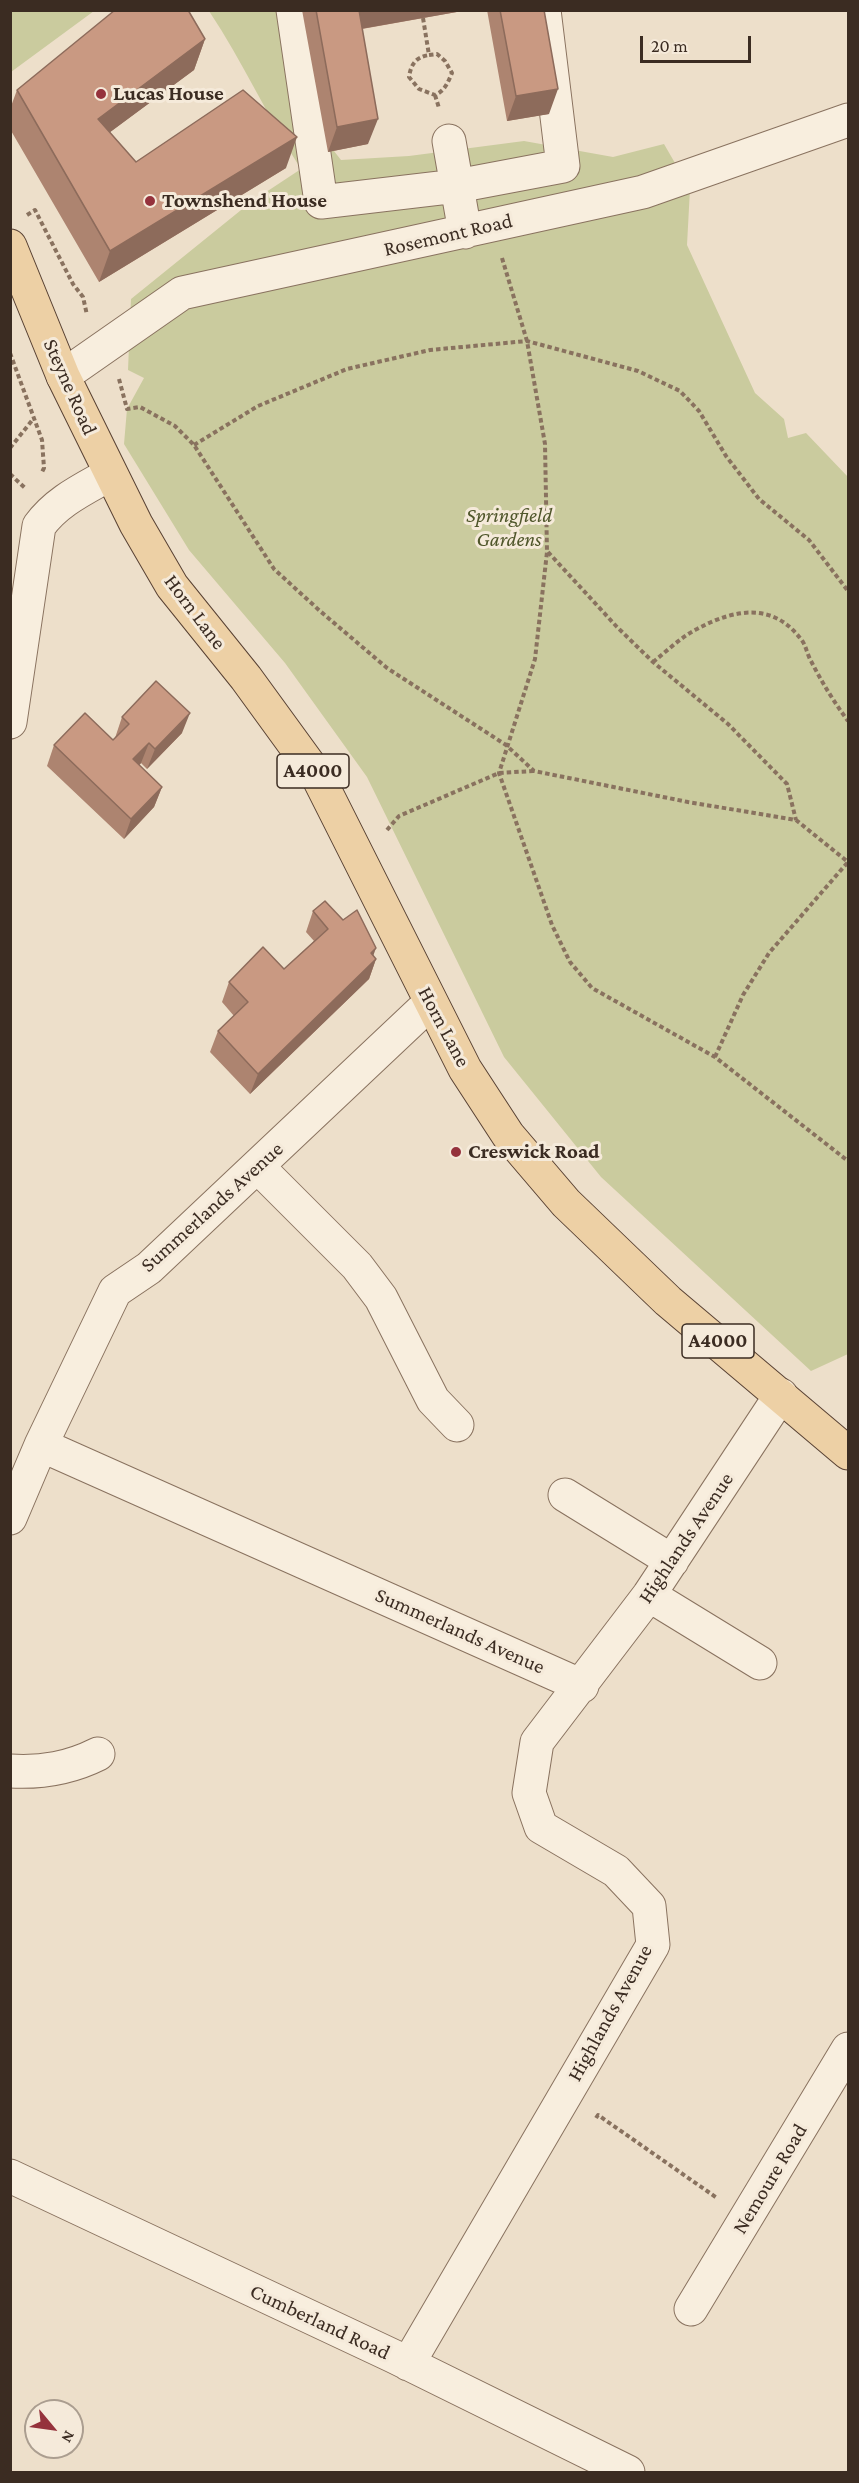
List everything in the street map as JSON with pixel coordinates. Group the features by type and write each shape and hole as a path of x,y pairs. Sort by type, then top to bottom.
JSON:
{"main road":[{"name":"Steyne Road","path":"10,246 63,376 136,524"},
{"name":"Horn Lane","path":"136,524 172,586 246,678 318,777 465,1069 508,1135 566,1203 668,1301 849,1453"}],"street":[{"path":"293,10 321,202 457,186 563,166 544,10"},
{"name":"Rosemont Road","path":"63,376 182,293 642,192 849,120"},
{"path":"449,141 465,232"},
{"path":"10,722 39,526 50,511 63,501 110,474"},
{"name":"Summerlands Avenue","path":"10,1518 41,1445 115,1291 149,1268 430,1003"},
{"path":"258,1167 357,1266 381,1298 433,1400 457,1425"},
{"name":"Highlands Avenue","path":"408,2364 428,2326 652,1945 649,1906 616,1871 541,1827 529,1793 537,1742 582,1686 649,1595 781,1395"},
{"name":"Summerlands Avenue","path":"41,1445 582,1686"},
{"path":"565,1495 672,1561"},
{"path":"649,1595 760,1664"},
{"path":"10,1771 49,1771 77,1764 98,1754"},
{"name":"Nemoure Road","path":"691,2309 849,2049"},
{"name":"Cumberland Road","path":"10,2176 408,2364 628,2472"}],"path":[{"path":"423,18 429,56"},
{"path":"437,54 446,61 452,73 441,93 435,95 419,89 409,77 414,62 420,56 429,56 437,54"},
{"path":"26,215 35,210 73,284 83,297 87,316"},
{"path":"500,248 527,341 545,444 547,552 535,658 499,773 552,925 570,962 591,988 715,1057 849,1161"},
{"path":"194,445 258,406 347,369 430,350 527,341 638,371 680,391 699,411 726,456 759,499 809,540 849,591"},
{"path":"10,353 42,440 44,468 40,477"},
{"path":"119,378 128,409 140,407 175,426 194,445 274,569 387,669 506,746 534,771"},
{"path":"10,447 35,417"},
{"path":"547,552 653,662 728,724 787,784 796,820"},
{"path":"653,662 696,629 740,612 767,614 788,624 804,644 808,657 849,722"},
{"path":"387,830 399,816 499,773 534,771 688,802 796,820 848,862 769,953 743,995 715,1057"},
{"path":"592,2125 598,2115 722,2202"}],"green space":[{"path":"11,10 94,10 94,11 11,72"},
{"name":"Springfield Gardens","path":"209,11 286,11 316,128 341,160 409,156 524,141 613,157 664,144 690,189 687,245 755,393 784,419 788,438 806,433 848,477 848,1354 811,1371 601,1177 504,1057 367,777 285,663 189,550 124,444 127,409 144,378 128,370 131,299 251,202 301,169"}],"building":[{"path":"115,10 188,10 205,39 98,119 136,162 243,90 297,137 110,251 17,90"},
{"path":"316,10 359,10 378,119 337,127"},
{"path":"500,10 544,10 558,89 516,96"},
{"path":"156,681 190,713 155,749 149,743 133,759 162,787 131,819 54,745 85,713 113,740 129,724 122,717"},
{"path":"325,901 343,920 357,910 376,948 371,953 376,959 258,1074 218,1031 248,1002 229,982 263,947 284,969 328,929 313,911"}],"place":[{"name":"Lucas House","path":"101,94"},
{"name":"Townshend House","path":"150,201"},
{"name":"Creswick Road","path":"456,1152"}]}
